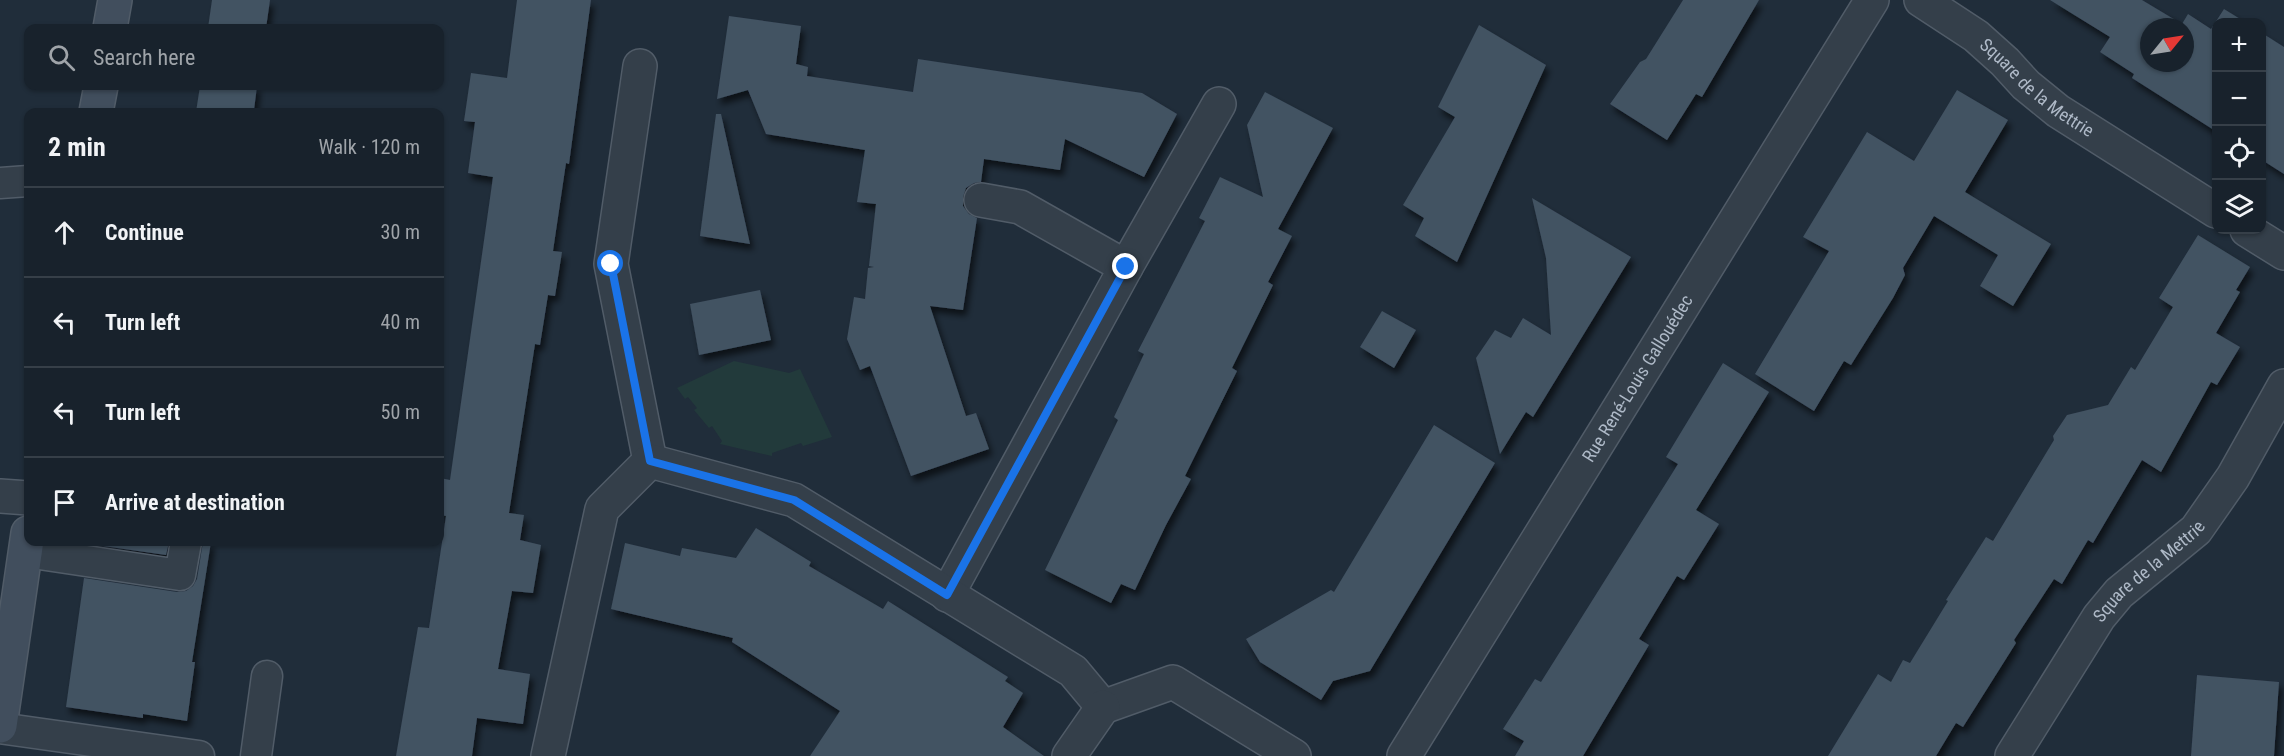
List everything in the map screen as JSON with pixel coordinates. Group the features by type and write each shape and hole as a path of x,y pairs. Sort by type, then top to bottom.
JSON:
{"street":[{"path":"111,24 115,0"},
{"name":"Rue René-Louis Gallouédec","path":"1404,756 1872,0"},
{"name":"Square de la Mettrie","path":"1921,0 1976,36 2058,111 2212,208"},
{"path":"640,66 611,264 650,461"},
{"path":"97,108 100,90"},
{"path":"947,595 1126,267 1219,104"},
{"path":"981,200 1020,207 1126,267"},
{"path":"2253,234 2284,253"},
{"name":"Square de la Mettrie","path":"2012,756 2099,617 2119,593 2196,530 2233,477 2284,386"},
{"path":"650,461 794,500 1073,671 1103,707"},
{"path":"548,756 602,509 650,461"},
{"path":"0,496 24,498"},
{"path":"0,727 27,546"},
{"path":"1069,756 1103,707 1173,682 1294,756"}],"lane":[{"path":"0,183 24,181"},
{"path":"41,546 180,575 185,546"},
{"path":"256,756 267,676"},
{"path":"0,727 199,756"}],"green space":[{"path":"734,361 789,373 800,369 832,437 803,446 801,443 772,453 772,456 720,444 722,441 712,426 709,428 694,410 697,408 688,397 685,399 677,388"}],"building":[{"path":"212,0 270,0 267,24 209,24"},
{"path":"517,0 591,0 569,164 566,163 553,251 562,252 555,296 548,295 540,345 535,344 509,513 524,515 520,540 541,545 533,593 512,591 498,669 530,674 523,724 477,718 472,756 396,756 418,627 429,628 441,546 444,546 446,516 444,516 444,479 450,480 493,177 468,173 475,122 464,121 471,73 507,78"},
{"path":"1683,0 1759,0 1702,97 1696,94 1667,140 1610,104 1640,62 1646,59"},
{"path":"2050,0 2142,0 2172,18 2140,18 2140,72 2194,72 2194,18 2186,18 2188,14 2211,29 2212,27 2212,129 2132,78 2134,74 2100,52 2110,37"},
{"path":"2224,9 2239,18 2218,18"},
{"path":"729,16 801,26 796,64 808,67 807,76 913,92 918,59 1142,93 1177,114 1144,177 1065,139 1060,170 984,159 981,182 966,188 963,206 969,214 977,218 963,310 930,306 966,416 976,413 989,449 911,476 870,366 860,370 847,339 854,297 865,299 868,268 874,267 869,266 876,204 857,202 865,150 766,134 748,90 717,99"},
{"path":"1479,25 1546,65 1457,262 1415,236 1424,218 1403,205 1455,117 1438,107"},
{"path":"2266,36 2284,47 2284,174 2266,163"},
{"path":"199,90 256,90 254,108 197,108"},
{"path":"1957,90 2008,120 1965,192 2051,244 2013,306 1980,286 1998,255 1934,216 1903,268 1905,275 1893,298 1851,365 1844,361 1814,411 1755,374 1829,251 1803,237 1867,132 1914,161"},
{"path":"1265,92 1333,128 1278,229 1292,236 1268,282 1273,285 1232,368 1237,371 1185,476 1191,479 1135,590 1121,584 1111,603 1045,570 1118,420 1114,417 1144,354 1138,351 1205,221 1199,218 1220,177 1263,197 1247,125"},
{"path":"716,114 721,114 750,244 700,236"},
{"path":"1532,198 1631,257 1533,417 1526,412 1500,454 1476,358 1495,330 1511,338 1523,318 1551,335 1546,258"},
{"path":"2198,235 2250,267 2236,290 2240,292 2216,333 2240,347 2217,385 2211,382 2161,472 2142,460 2093,543 2088,540 2062,584 2054,579 2014,640 2016,643 1963,727 1956,723 1936,756 1828,756 1878,674 1891,682 1903,660 1910,663 1986,537 1993,541 2067,415 2108,405 2131,367 2135,370 2173,307 2159,298"},
{"path":"760,290 771,340 699,355 690,304"},
{"path":"1382,311 1416,330 1394,368 1360,347"},
{"path":"1723,363 1769,392 1696,510 1719,524 1684,580 1677,576 1639,639 1649,645 1583,756 1515,756 1524,741 1503,729 1535,679 1541,682 1678,464 1666,457"},
{"path":"1434,425 1495,463 1370,671 1333,681 1321,700 1260,662 1246,639 1331,590 1334,592"},
{"path":"756,528 811,562 809,566 883,609 888,601 1008,677 1005,681 1023,693 1003,727 1044,756 810,756 840,711 732,642 733,638 611,609 625,543 680,556 682,548 736,558"},
{"path":"103,546 168,546 166,555"},
{"path":"202,546 210,546 192,662 195,662 187,721 143,714 143,718 66,707 84,578 177,592 186,591 197,579"},
{"path":"2197,675 2279,682 2274,756 2191,756"}],"route":[{"path":"611,264 650,461 794,500 947,595 1126,267"}]}
